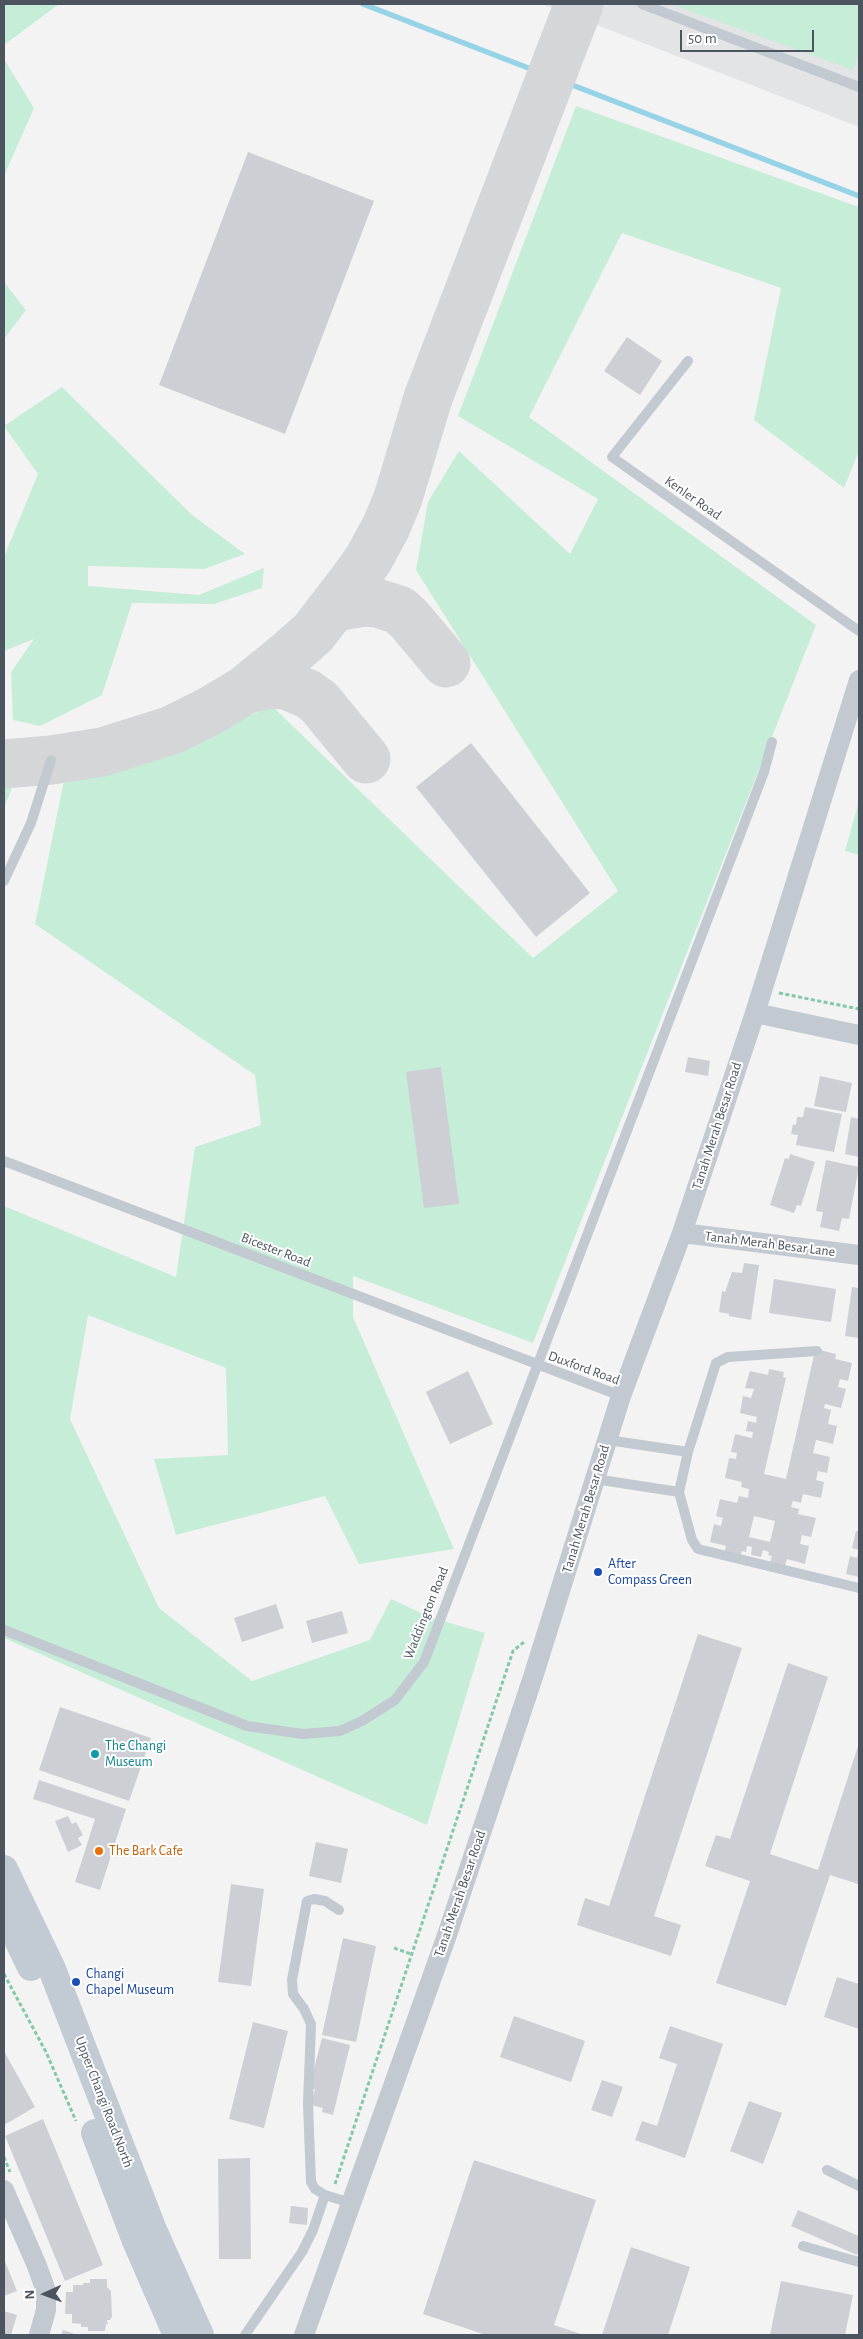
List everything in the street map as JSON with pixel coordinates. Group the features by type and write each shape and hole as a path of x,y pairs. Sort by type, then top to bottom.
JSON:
{"street":[{"name":"Tanah Merah Besar Road","path":"304,2335 440,1955 533,1677 621,1396 682,1233 755,1013 859,680"},
{"path":"755,1013 859,1035"},
{"name":"Tanah Merah Besar Lane","path":"682,1233 859,1255"},
{"name":"Upper Changi Road North","path":"4,1870 52,1969 153,2230 200,2335"},
{"name":"Upper Changi Road North","path":"4,1911 38,1980 136,2241 177,2335"},
{"path":"4,2190 46,2291 46,2310 39,2335"}],"lane":[{"path":"642,4 859,87"},
{"name":"Kenler Road","path":"688,361 612,457 859,631"},
{"name":"Waddington Road","path":"4,1630 247,1726 303,1734 340,1731 362,1721 395,1700 424,1662 764,772 772,742"},
{"path":"4,881 32,824 51,760"},
{"name":"Bicester Road","path":"4,1161 538,1365"},
{"path":"817,1351 728,1357 716,1363 688,1452 679,1492 692,1540 698,1549 859,1588"},
{"name":"Duxford Road","path":"538,1365 621,1396"},
{"path":"608,1440 688,1452"},
{"path":"595,1479 679,1492"},
{"path":"339,1910 325,1901 314,1898 307,1900 292,1980 293,1994 311,2024 308,2104 311,2182 315,2189 328,2196 351,2203"},
{"path":"827,2170 859,2186"},
{"path":"245,2335 302,2252 328,2196"},
{"path":"803,2246 859,2262"}],"path":[{"path":"762,990 859,1009"},
{"path":"328,2196 513,1651 526,1639"},
{"path":"394,1948 411,1954"}],"shaded area":[{"path":"541,4 859,4 859,127 574,16"}],"green space":[{"path":"4,4 59,4 4,45"},
{"path":"671,4 859,4 859,58 857,57 853,70"},
{"path":"4,59 34,108 4,176"},
{"path":"576,106 859,207 859,451 844,488 754,420 781,288 622,233 529,417 816,625 533,1343 353,1276 353,1317 454,1549 359,1564 325,1496 176,1535 154,1459 228,1455 226,1368 88,1315 70,1419 159,1608 252,1681 370,1640 391,1599 432,1618 485,1633 427,1825 4,1638 4,1206 176,1277 195,1147 261,1125 255,1075 35,924 64,780 273,707 533,958 618,891 416,570 428,502 459,451 570,554 598,499 458,416"},
{"path":"4,282 26,310 4,339"},
{"path":"62,387 192,515 245,554 204,569 88,566 88,586 199,595 264,568 262,588 214,604 132,603 102,695 40,726 13,720 11,672 34,639 4,651 4,557 38,474 4,426"},
{"path":"4,785 12,788 4,808"},
{"path":"859,801 859,855 845,851"}],"building":[{"path":"248,152 374,201 285,434 159,385"},
{"path":"627,337 662,361 640,395 604,371"},
{"path":"471,743 590,893 536,937 416,787"},
{"path":"688,1057 710,1061 708,1076 685,1072"},
{"path":"441,1067 459,1204 424,1208 406,1072"},
{"path":"820,1076 852,1083 846,1112 814,1106"},
{"path":"805,1107 842,1114 834,1152 796,1145 798,1135 791,1134 793,1124 796,1125 797,1117 803,1117"},
{"path":"851,1117 859,1119 859,1157 845,1154"},
{"path":"790,1154 815,1162 801,1206 797,1205 794,1213 770,1205 785,1158 789,1159"},
{"path":"826,1160 859,1167 849,1219 842,1218 839,1231 820,1227 823,1212 816,1211"},
{"path":"744,1263 759,1265 751,1320 719,1312 722,1291 725,1292 732,1272 742,1273"},
{"path":"774,1279 836,1289 831,1322 769,1313"},
{"path":"852,1287 859,1288 859,1338 845,1336"},
{"path":"820,1350 836,1354 835,1359 852,1363 848,1381 840,1379 838,1387 846,1389 841,1408 825,1404 824,1408 831,1410 828,1424 837,1426 833,1444 816,1440 813,1453 830,1457 827,1473 818,1471 816,1480 824,1482 821,1498 803,1494 801,1503 793,1501 791,1507 799,1509 798,1514 816,1518 811,1537 802,1535 800,1544 809,1546 805,1564 787,1559 785,1566 770,1563 772,1556 768,1555 769,1552 763,1550 761,1557 751,1555 752,1547 747,1546 746,1552 742,1551 740,1557 724,1553 726,1546 710,1542 714,1524 721,1526 723,1518 716,1516 720,1499 737,1503 739,1496 748,1498 749,1489 741,1487 742,1482 725,1478 729,1458 736,1459 737,1453 731,1452 735,1434 752,1438 753,1432 746,1431 748,1421 756,1423 757,1417 740,1413 743,1396 751,1398 754,1389 745,1388 750,1371 768,1375 769,1369 784,1372 783,1377 786,1378 764,1474 786,1479 814,1355 819,1356","holes":["754,1516 775,1521 770,1542 749,1537"]},
{"path":"468,1371 493,1424 450,1444 426,1392"},
{"path":"856,1531 859,1531 859,1550 852,1548"},
{"path":"858,1552 859,1577 846,1574 850,1556 857,1558"},
{"path":"276,1604 284,1628 242,1642 234,1618"},
{"path":"342,1611 348,1633 312,1643 306,1621"},
{"path":"698,1634 742,1648 654,1916 681,1925 671,1956 577,1925 585,1898 609,1906"},
{"path":"788,1663 828,1677 770,1854 818,1870 859,1743 859,1880 858,1884 830,1875 786,2006 716,1983 750,1881 705,1866 716,1835 730,1839"},
{"name":"The Changi Museum","path":"60,1707 151,1738 129,1801 39,1770"},
{"name":"The Bark Cafe","path":"39,1780 126,1809 100,1890 75,1882 95,1819 33,1799"},
{"path":"68,1816 72,1824 76,1822 83,1835 78,1838 82,1845 68,1852 55,1821"},
{"path":"316,1842 348,1849 341,1883 309,1876"},
{"path":"231,1884 264,1889 251,1986 218,1982"},
{"path":"343,1938 376,1946 356,2042 322,2035"},
{"path":"837,1977 859,1984 859,2029 824,2017"},
{"path":"514,2016 585,2041 571,2082 500,2057"},
{"path":"253,2022 288,2031 264,2128 229,2119"},
{"path":"670,2026 723,2044 685,2158 635,2140 642,2121 657,2126 677,2064 659,2058"},
{"path":"322,2038 350,2045 333,2115 322,2112 323,2108 311,2105 315,2089 309,2088"},
{"path":"4,2051 35,2107 4,2125"},
{"path":"602,2080 623,2087 612,2117 591,2110"},
{"path":"749,2101 782,2113 763,2164 730,2151"},
{"path":"43,2119 103,2265 65,2281 5,2136"},
{"path":"250,2158 251,2259 219,2259 218,2159"},
{"path":"474,2160 596,2200 554,2325 584,2335 486,2335 423,2314"},
{"path":"291,2206 308,2208 307,2225 289,2223"},
{"path":"798,2210 859,2236 857,2255 791,2226"},
{"path":"631,2247 690,2267 668,2335 602,2335"},
{"path":"4,2259 17,2291 4,2296"},
{"path":"90,2279 107,2279 107,2287 111,2291 112,2317 110,2320 107,2320 108,2324 106,2324 105,2331 88,2331 88,2327 81,2327 81,2324 72,2323 72,2314 65,2314 66,2292 73,2292 73,2285 90,2283"},
{"path":"781,2281 853,2295 845,2335 770,2335"},
{"path":"4,2311 17,2315 11,2335 4,2335"},
{"path":"63,2330 78,2335 61,2335"}],"waterway":[{"path":"363,4 859,196"}],"taxiway":[{"path":"4,764 51,760 102,752 172,730 210,711 245,690 313,633 350,585 368,560 386,527 398,498 428,398 579,4"},
{"path":"328,613 340,606 365,602 377,603 399,610 409,619 446,663"},
{"path":"245,690 270,684 286,685 308,694 319,702 366,759"}],"place":[{"name":"After Compass Green","path":"598,1572"},
{"name":"The Changi Museum","path":"95,1754"},
{"name":"The Bark Cafe","path":"99,1851"},
{"name":"Changi Chapel Museum","path":"76,1982"}]}
